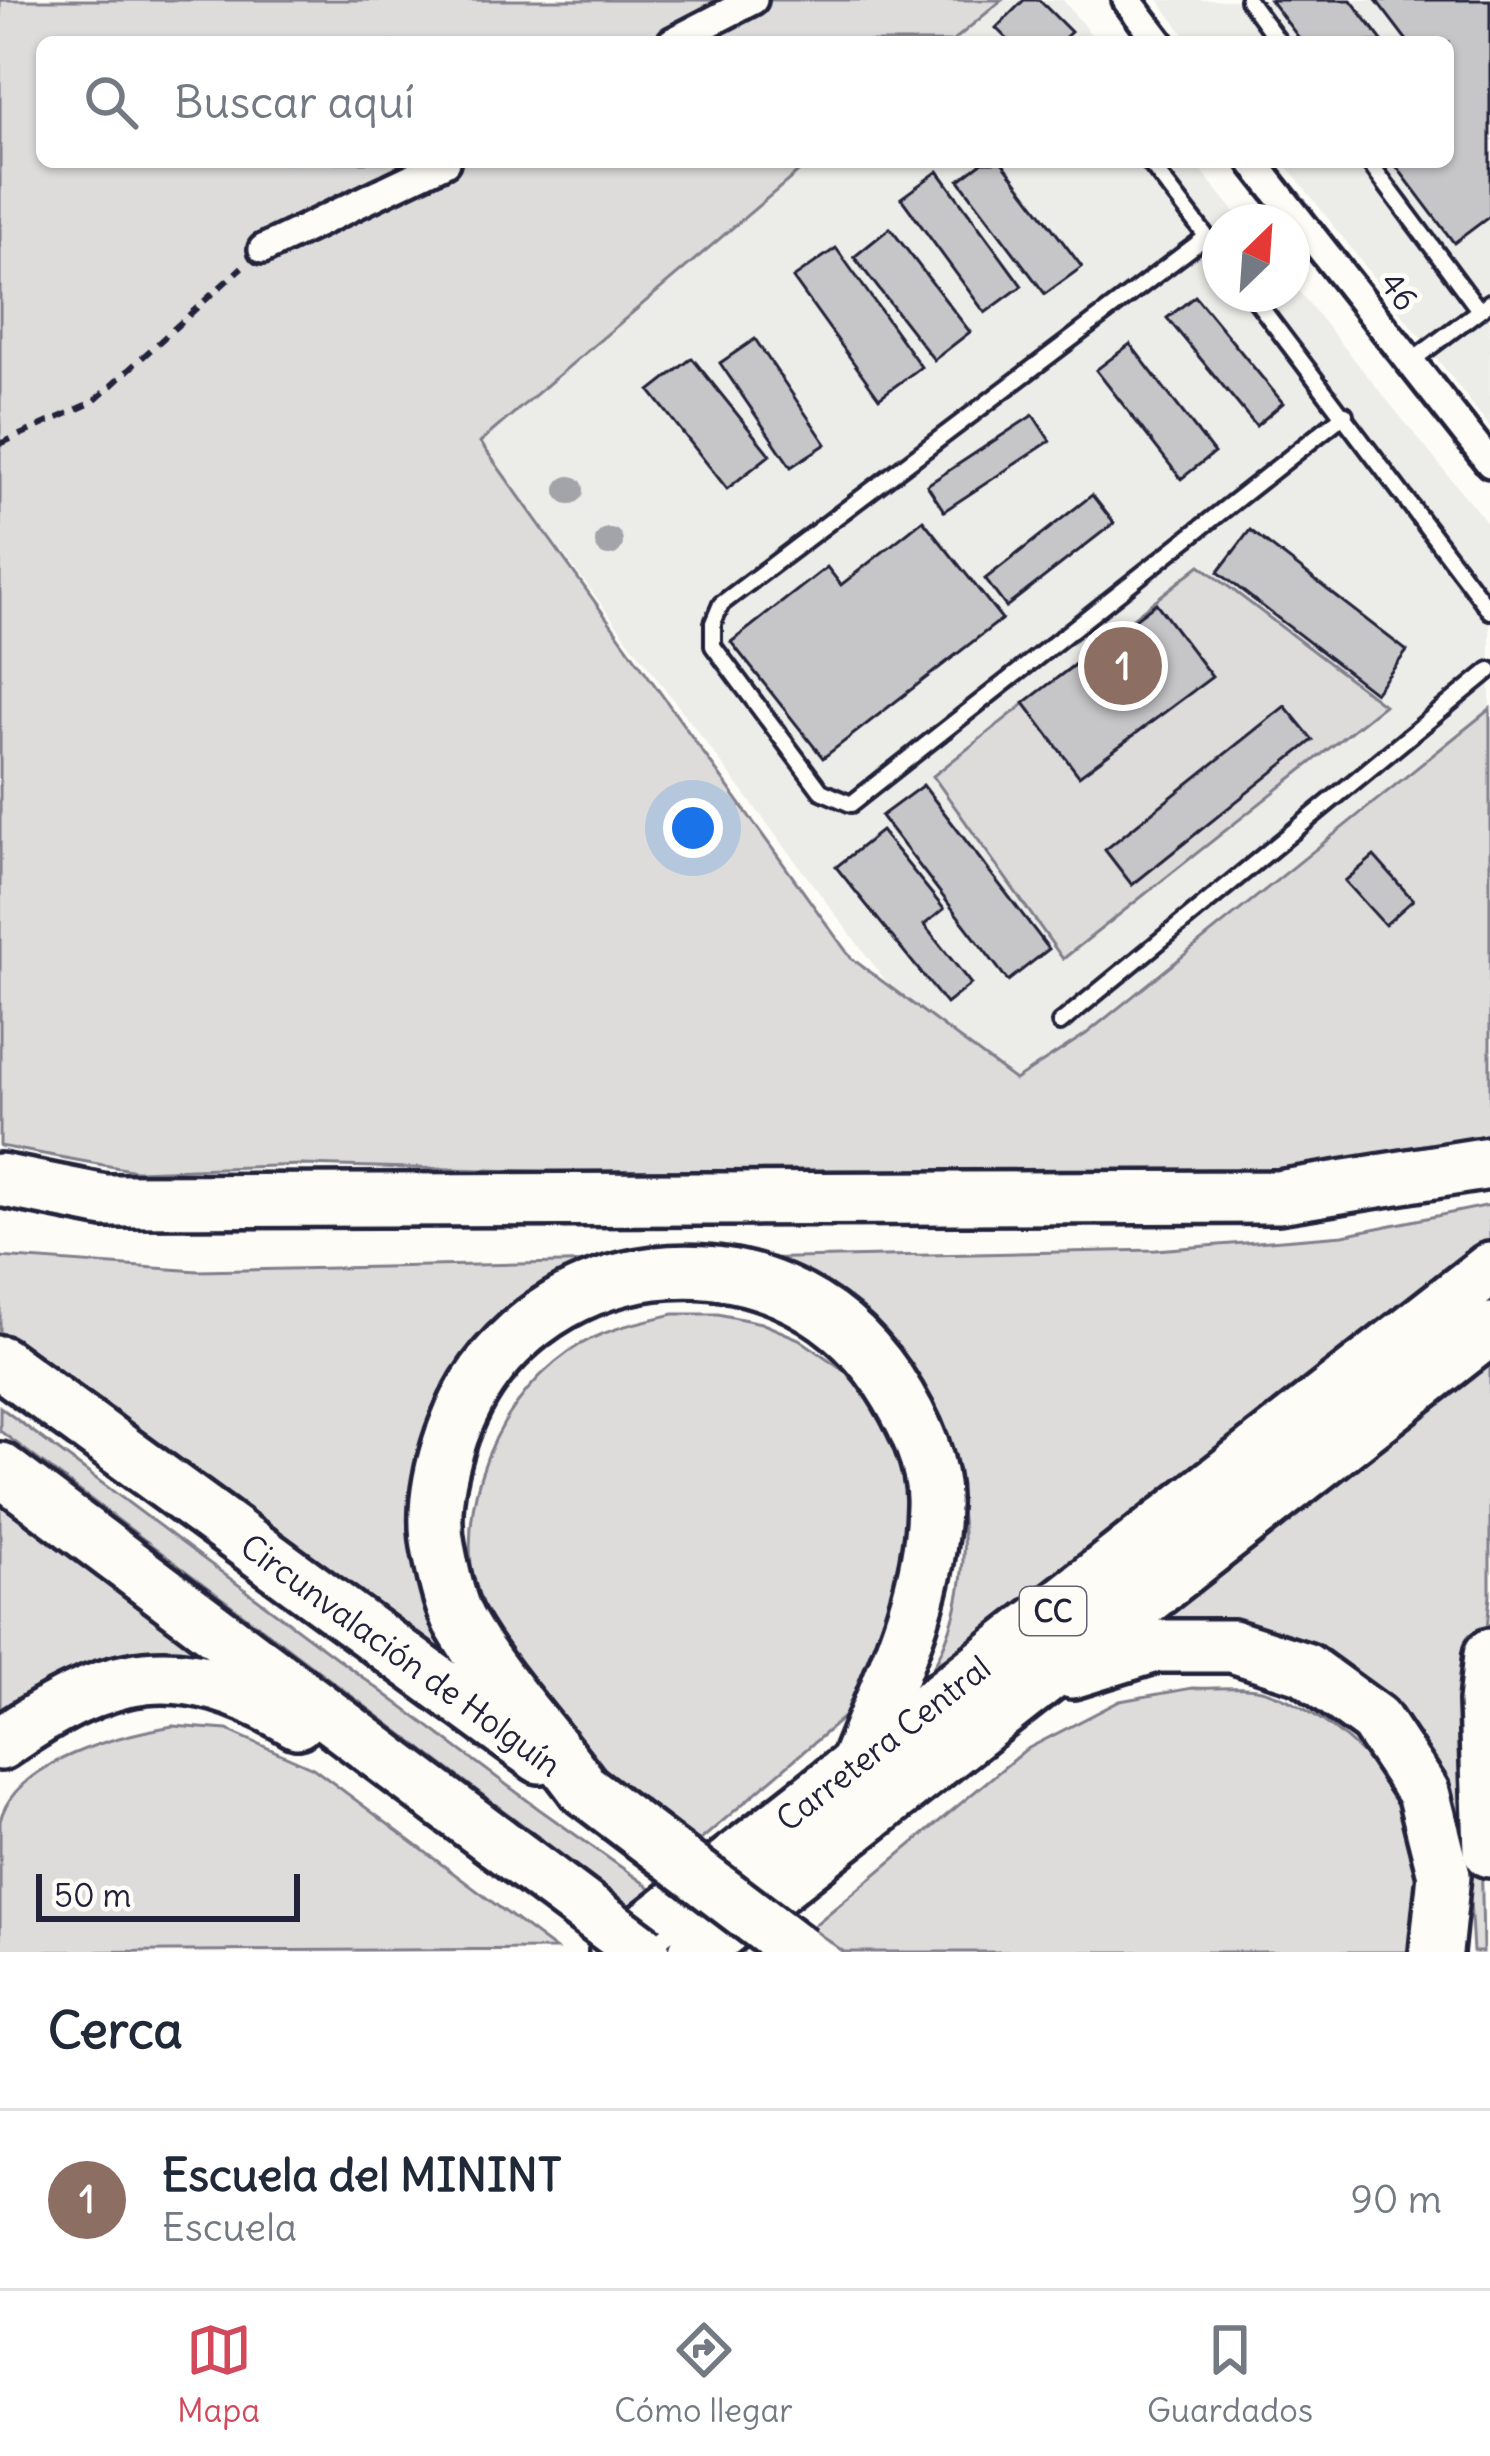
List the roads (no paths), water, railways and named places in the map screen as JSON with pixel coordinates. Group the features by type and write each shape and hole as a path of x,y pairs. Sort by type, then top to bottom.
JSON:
{"highway":[{"path":"0,1180 104,1202 1231,1198 1278,1197 1490,1163"},
{"name":"Carretera Central","path":"616,1952 1490,1269"},
{"path":"584,1789 458,1619 437,1546 440,1470 466,1398 512,1338 574,1295 646,1271 722,1272 795,1294 865,1346 913,1418 934,1502 925,1587 855,1766"},
{"name":"Carretera Central","path":"695,1952 1490,1329"},
{"name":"Circunvalación de Holguín","path":"0,1362 800,1952"},
{"path":"0,1469 644,1952"},
{"path":"1037,1684 1156,1646 1232,1646 1305,1669 1375,1720 1423,1792 1444,1875 1436,1952"},
{"path":"1490,1655 1485,1702 1490,1851"},
{"path":"0,1744 61,1701 134,1678 210,1678 278,1711 498,1844"}],"street":[{"path":"684,36 753,0"},
{"path":"1127,0 1155,36"},
{"path":"263,249 433,168"},
{"name":"46","path":"1258,168 1490,463"}],"lane":[{"path":"1248,0 1275,36"},
{"path":"1154,168 1202,232"},
{"path":"1374,168 1485,306 1409,363"},
{"path":"1202,240 721,604 712,623 713,646 820,791 851,804 1346,414"},
{"path":"1265,312 1490,610"},
{"path":"1060,1023 1490,670"}],"place":[{"name":"Escuela del MININT","path":"1123,666"}]}
